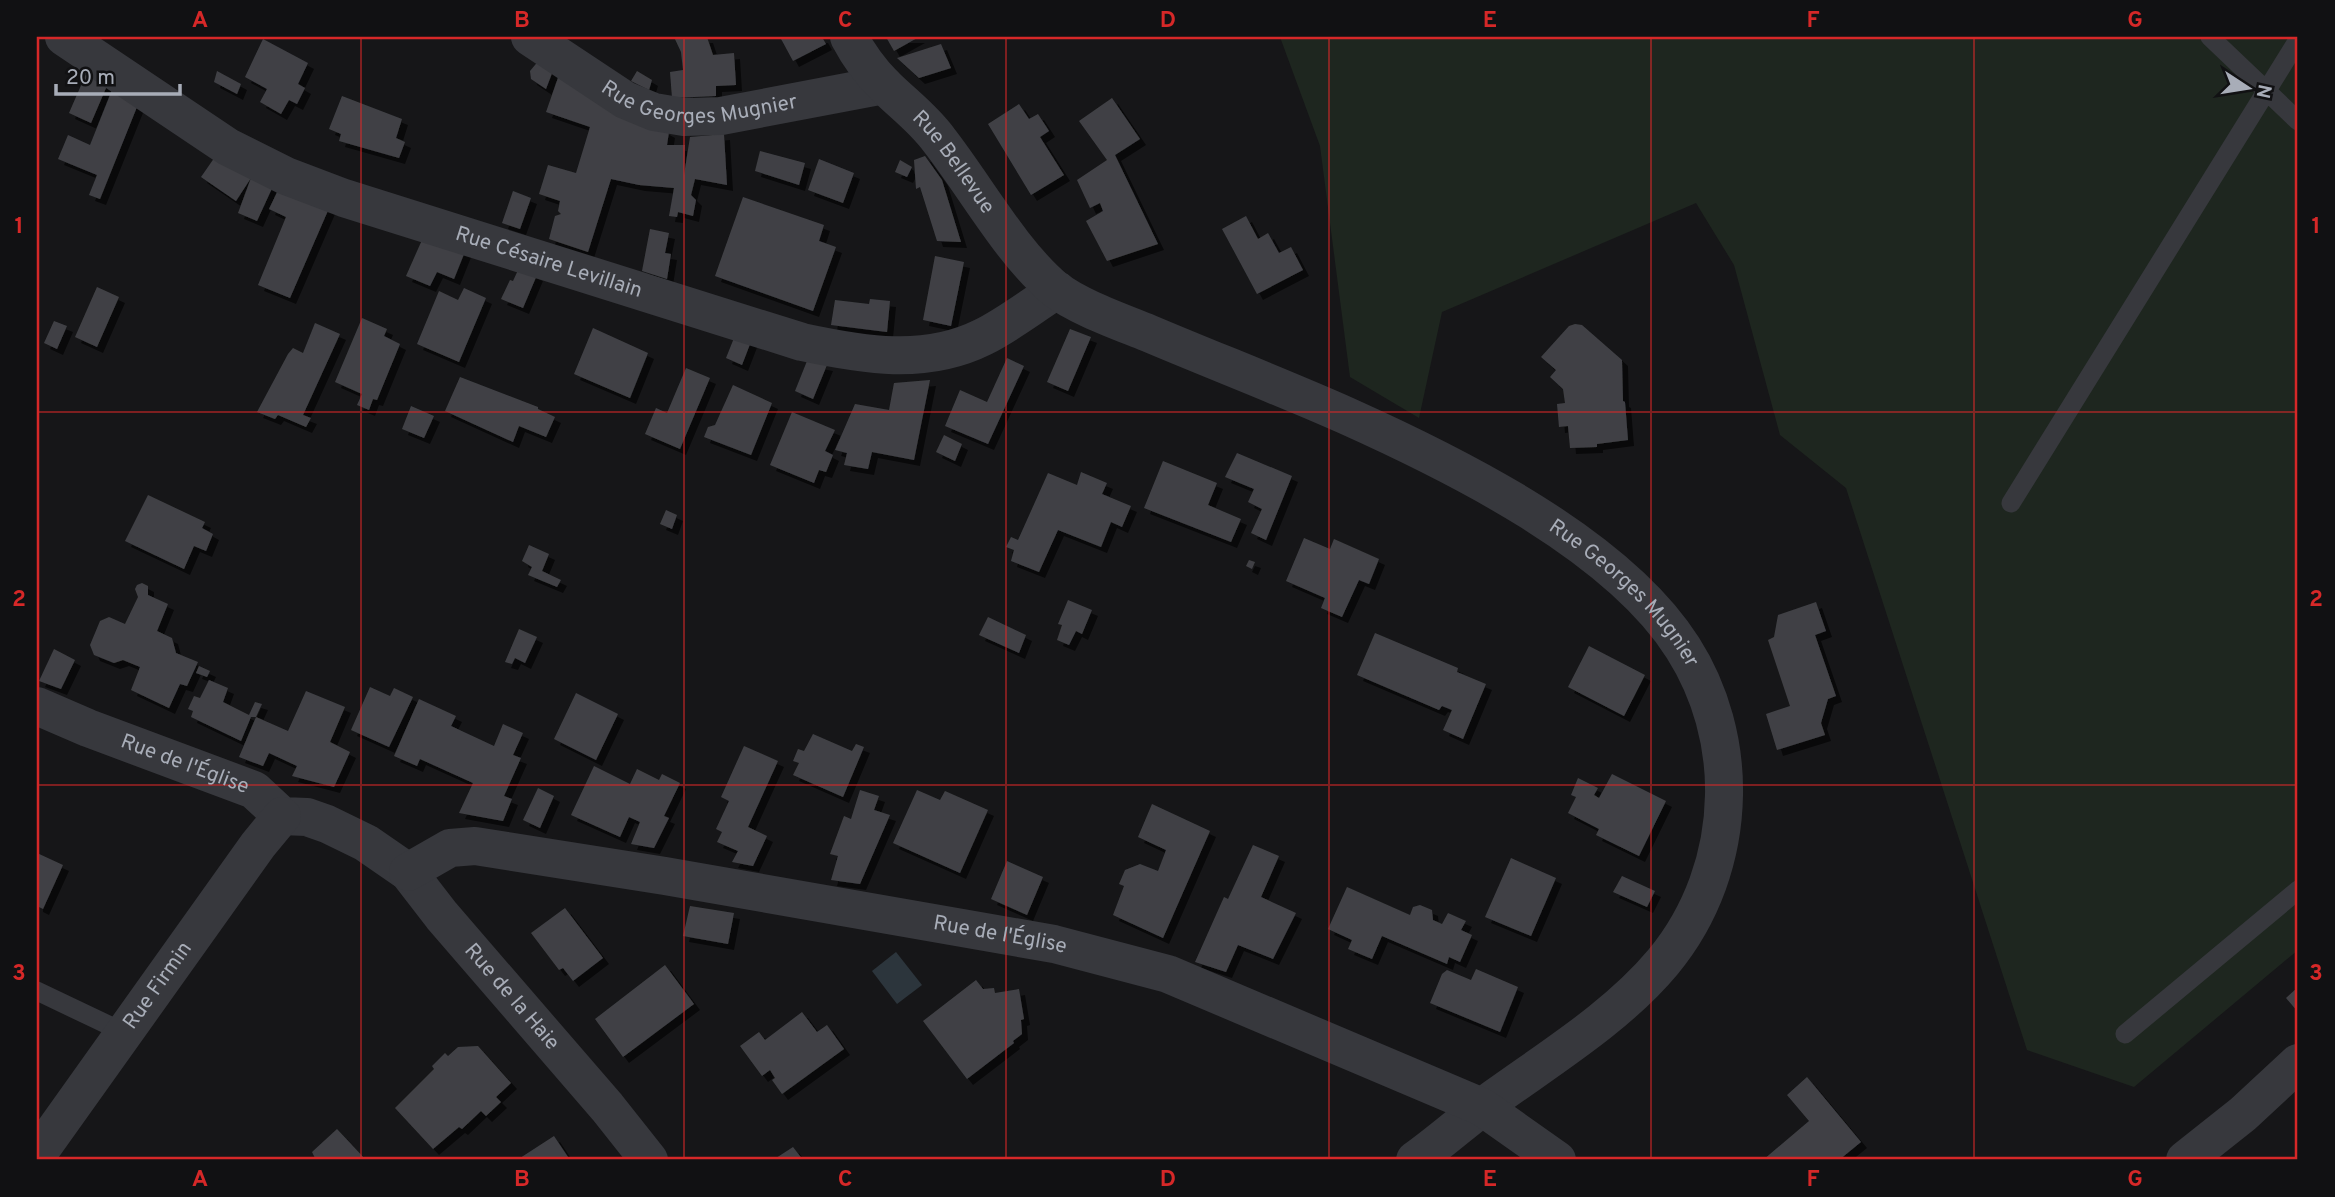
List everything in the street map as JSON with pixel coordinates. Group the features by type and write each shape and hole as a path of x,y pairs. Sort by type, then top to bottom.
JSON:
{"street":[{"name":"Rue Césaire Levillain","path":"64,37 228,147 286,176 344,198 802,342 859,354 924,355 951,349 983,337 1057,290"},
{"name":"Rue Georges Mugnier","path":"530,37 625,100 654,112 684,117 721,116 884,85"},
{"name":"Rue Bellevue","path":"849,37 858,53 884,85 911,108 937,137 1017,247 1057,290"},
{"name":"Rue Georges Mugnier","path":"1057,290 1102,314 1347,416 1451,466 1503,495 1566,535 1629,586 1659,617 1682,647 1699,679 1720,742 1724,781 1724,814 1718,846 1701,903 1676,944 1640,987 1415,1160"},
{"name":"Rue de l'Église","path":"37,706 88,728 254,790 282,816"},
{"name":"Rue de la Haie","path":"282,816 307,817 366,843 408,872 649,1160"},
{"name":"Rue Firmin","path":"37,1155 258,845 282,816"},
{"name":"Rue de l'Église","path":"408,872 450,848 475,846 665,876 1054,944 1168,974 1482,1107 1557,1160"},
{"path":"2185,1160 2243,1114 2298,1063"}],"lane":[{"path":"2210,37 2298,121"},
{"path":"2011,503 2298,40"},
{"path":"2124,1034 2298,890"},
{"path":"37,990 123,1032"}],"shaded area":[{"path":"1280,37 2298,37 2298,950 2134,1087 2027,1050 1846,488 1780,435 1734,265 1696,203 1442,312 1419,418 1350,377 1320,146"},
{"path":"896,952 922,985 897,1004 872,971"}],"building":[{"path":"674,37 707,37 713,55 734,53 736,85 716,86 716,96 672,98 670,72 683,70 681,52"},
{"path":"780,37 822,37 826,44 793,61"},
{"path":"886,37 919,37 894,51"},
{"path":"263,39 308,63 298,84 305,88 297,104 289,100 281,114 260,102 267,89 245,77"},
{"path":"941,44 951,68 919,78 897,58"},
{"path":"540,59 554,68 546,89 531,79 530,71"},
{"path":"89,67 109,81 91,123 69,113"},
{"path":"217,71 241,84 237,94 214,82"},
{"path":"637,71 652,80 649,90 631,81"},
{"path":"560,72 669,132 667,145 685,145 684,175 690,137 724,134 727,185 695,179 691,195 696,200 693,216 678,212 677,217 669,216 674,188 611,179 588,252 549,239 555,216 561,214 558,211 560,201 539,194 548,165 576,173 590,127 546,112"},
{"path":"114,85 139,102 100,199 89,195 97,175 58,159 68,135 90,145"},
{"path":"342,96 402,119 396,138 405,142 399,158 339,141 341,134 329,129"},
{"path":"1112,98 1140,139 1115,155 1158,244 1107,261 1086,221 1103,211 1100,203 1090,208 1077,180 1107,160 1079,121"},
{"path":"1019,104 1029,119 1038,114 1049,131 1040,137 1064,175 1031,195 988,124"},
{"path":"760,151 805,163 799,185 755,171"},
{"path":"217,154 251,178 236,201 201,177"},
{"path":"925,156 942,180 961,242 937,241 920,187 916,189 914,160"},
{"path":"819,159 854,173 843,203 808,190"},
{"path":"900,160 912,167 907,177 895,172"},
{"path":"251,178 274,184 257,221 238,213"},
{"path":"280,186 330,206 290,298 258,285 286,217 269,209"},
{"path":"513,191 531,198 520,229 502,223"},
{"path":"743,197 824,225 819,241 836,247 813,311 715,276"},
{"path":"1246,216 1258,239 1268,233 1279,253 1291,247 1303,270 1257,294 1222,229"},
{"path":"650,229 669,233 665,253 671,254 667,279 642,271"},
{"path":"422,240 466,249 454,279 437,272 430,286 406,276"},
{"path":"935,256 964,262 951,326 923,320"},
{"path":"519,268 537,275 523,308 501,299"},
{"path":"97,287 119,297 97,347 75,337"},
{"path":"464,288 486,298 459,362 417,344 439,291 458,300"},
{"path":"870,299 890,301 887,332 831,325 835,300 869,304"},
{"path":"362,318 387,329 384,336 400,344 377,400 373,399 369,410 357,405 362,394 335,382"},
{"path":"54,321 67,326 57,349 44,343"},
{"path":"315,323 340,334 303,415 311,418 306,427 278,415 275,419 257,412 288,354 293,348 303,353"},
{"path":"1582,325 1622,360 1628,440 1597,444 1597,447 1570,448 1568,426 1559,427 1557,404 1565,403 1563,389 1550,377 1556,370 1541,357 1569,326"},
{"path":"593,328 648,353 630,398 574,374"},
{"path":"1070,329 1091,337 1068,391 1047,382"},
{"path":"736,333 752,339 742,365 726,358"},
{"path":"1007,358 1024,366 988,444 945,426 960,390 987,402"},
{"path":"807,361 827,365 813,399 795,391"},
{"path":"686,368 710,378 680,449 645,434 656,408 667,413"},
{"path":"460,377 538,407 555,417 546,437 519,426 513,442 445,411"},
{"path":"930,380 914,460 872,452 868,469 844,465 847,453 835,450 855,404 889,410 894,383"},
{"path":"733,385 772,403 751,455 704,437 708,427 715,425"},
{"path":"411,406 434,416 424,438 402,429"},
{"path":"792,412 835,430 825,451 833,455 826,472 819,470 814,483 770,465"},
{"path":"944,435 962,444 955,461 936,452"},
{"path":"1237,453 1292,476 1266,540 1251,533 1262,509 1248,502 1254,489 1225,477"},
{"path":"1163,461 1217,483 1208,505 1241,519 1231,542 1144,508"},
{"path":"1081,472 1107,483 1102,494 1131,506 1122,527 1111,522 1101,547 1058,530 1039,572 1011,561 1014,550 1006,547 1011,537 1018,540 1048,473 1077,485"},
{"path":"148,495 205,522 202,528 213,534 206,551 194,546 184,569 125,541"},
{"path":"666,510 677,515 672,529 660,524"},
{"path":"1304,538 1330,549 1334,539 1379,559 1369,584 1359,580 1342,617 1321,608 1325,598 1286,581"},
{"path":"529,545 549,554 542,571 561,580 557,587 528,575 532,567 522,561"},
{"path":"1249,560 1255,562 1252,569 1246,566"},
{"path":"142,583 148,586 148,595 168,604 157,631 172,638 176,653 198,662 187,686 180,684 169,708 131,690 140,667 123,660 114,663 94,655 90,645 100,621 109,617 125,624 138,597 135,589"},
{"path":"1068,600 1092,610 1082,634 1076,631 1069,645 1057,640 1062,625 1058,624"},
{"path":"1816,602 1826,631 1815,635 1836,696 1828,699 1821,723 1825,735 1777,750 1766,714 1790,706 1768,640 1774,637 1778,615"},
{"path":"988,617 1026,635 1019,653 979,635"},
{"path":"519,629 537,637 525,663 515,658 512,664 505,662"},
{"path":"1375,633 1458,668 1457,672 1486,684 1463,739 1443,730 1452,710 1442,706 1439,710 1357,675"},
{"path":"1589,646 1645,675 1624,716 1568,687"},
{"path":"54,649 75,660 61,689 39,681"},
{"path":"199,666 210,671 207,677 196,673"},
{"path":"209,680 228,688 223,702 249,715 255,702 262,704 256,717 251,717 241,741 191,717 193,711 188,709 194,696 200,698"},
{"path":"370,687 390,696 394,688 413,697 389,747 351,730"},
{"path":"306,691 345,707 330,742 350,752 334,787 292,776 297,766 269,753 263,766 239,757 256,717 288,731"},
{"path":"576,693 618,714 596,760 554,739"},
{"path":"419,699 456,716 451,726 494,746 503,724 523,733 513,755 521,758 504,796 512,799 503,821 459,813 473,783 420,759 417,766 394,756"},
{"path":"813,734 852,751 856,744 864,747 843,797 793,775 799,763 793,761 798,749 804,751"},
{"path":"744,746 778,761 748,827 767,836 753,866 732,862 738,851 717,842 722,832 716,829 729,801 721,797"},
{"path":"594,766 630,784 637,769 659,780 662,774 680,783 664,816 669,818 654,848 631,844 640,822 629,817 620,837 571,815"},
{"path":"1612,774 1666,801 1639,856 1596,835 1599,829 1568,813 1576,797 1571,795 1578,778 1598,788 1594,795 1599,798"},
{"path":"538,788 554,796 540,828 523,820"},
{"path":"860,790 879,796 874,810 890,815 860,884 831,880 838,856 830,854 844,816 851,819"},
{"path":"917,790 940,800 945,791 988,810 960,873 893,843"},
{"path":"1152,804 1210,831 1163,938 1113,915 1124,886 1119,884 1125,870 1140,864 1158,871 1166,850 1138,837"},
{"path":"1253,845 1279,856 1261,897 1296,913 1273,959 1238,945 1226,972 1195,962 1224,897 1228,899"},
{"path":"37,853 63,865 43,909 37,906"},
{"path":"1511,858 1556,878 1531,936 1485,917"},
{"path":"1007,861 1043,877 1027,915 991,899"},
{"path":"1622,876 1655,891 1647,907 1613,892"},
{"path":"1347,887 1410,915 1413,907 1420,905 1432,910 1433,920 1442,924 1448,913 1466,921 1461,930 1472,935 1460,962 1449,957 1447,964 1382,936 1372,959 1348,949 1352,940 1328,929"},
{"path":"690,906 734,913 728,944 683,936"},
{"path":"565,908 603,958 573,981 563,968 559,970 531,933"},
{"path":"665,965 694,1004 623,1057 595,1019"},
{"path":"1476,969 1518,987 1500,1032 1430,1003 1442,974 1447,970 1471,980"},
{"path":"976,980 983,989 994,988 995,993 1019,989 1024,1019 1021,1020 1022,1034 1014,1043 967,1079 923,1021"},
{"path":"2298,987 2298,1012 2286,998"},
{"path":"802,1012 817,1032 827,1025 844,1049 782,1094 772,1080 775,1078 770,1070 762,1076 740,1046 759,1032 765,1040"},
{"path":"478,1046 511,1083 496,1097 501,1102 486,1116 481,1111 462,1129 459,1127 433,1149 395,1108 434,1069 432,1066 445,1053 448,1056 458,1047"},
{"path":"1807,1077 1861,1142 1839,1160 1763,1160 1809,1121 1787,1095"},
{"path":"337,1129 366,1160 313,1160 315,1158 312,1152"},
{"path":"554,1136 570,1160 517,1160"},
{"path":"793,1147 803,1160 773,1160"}]}
